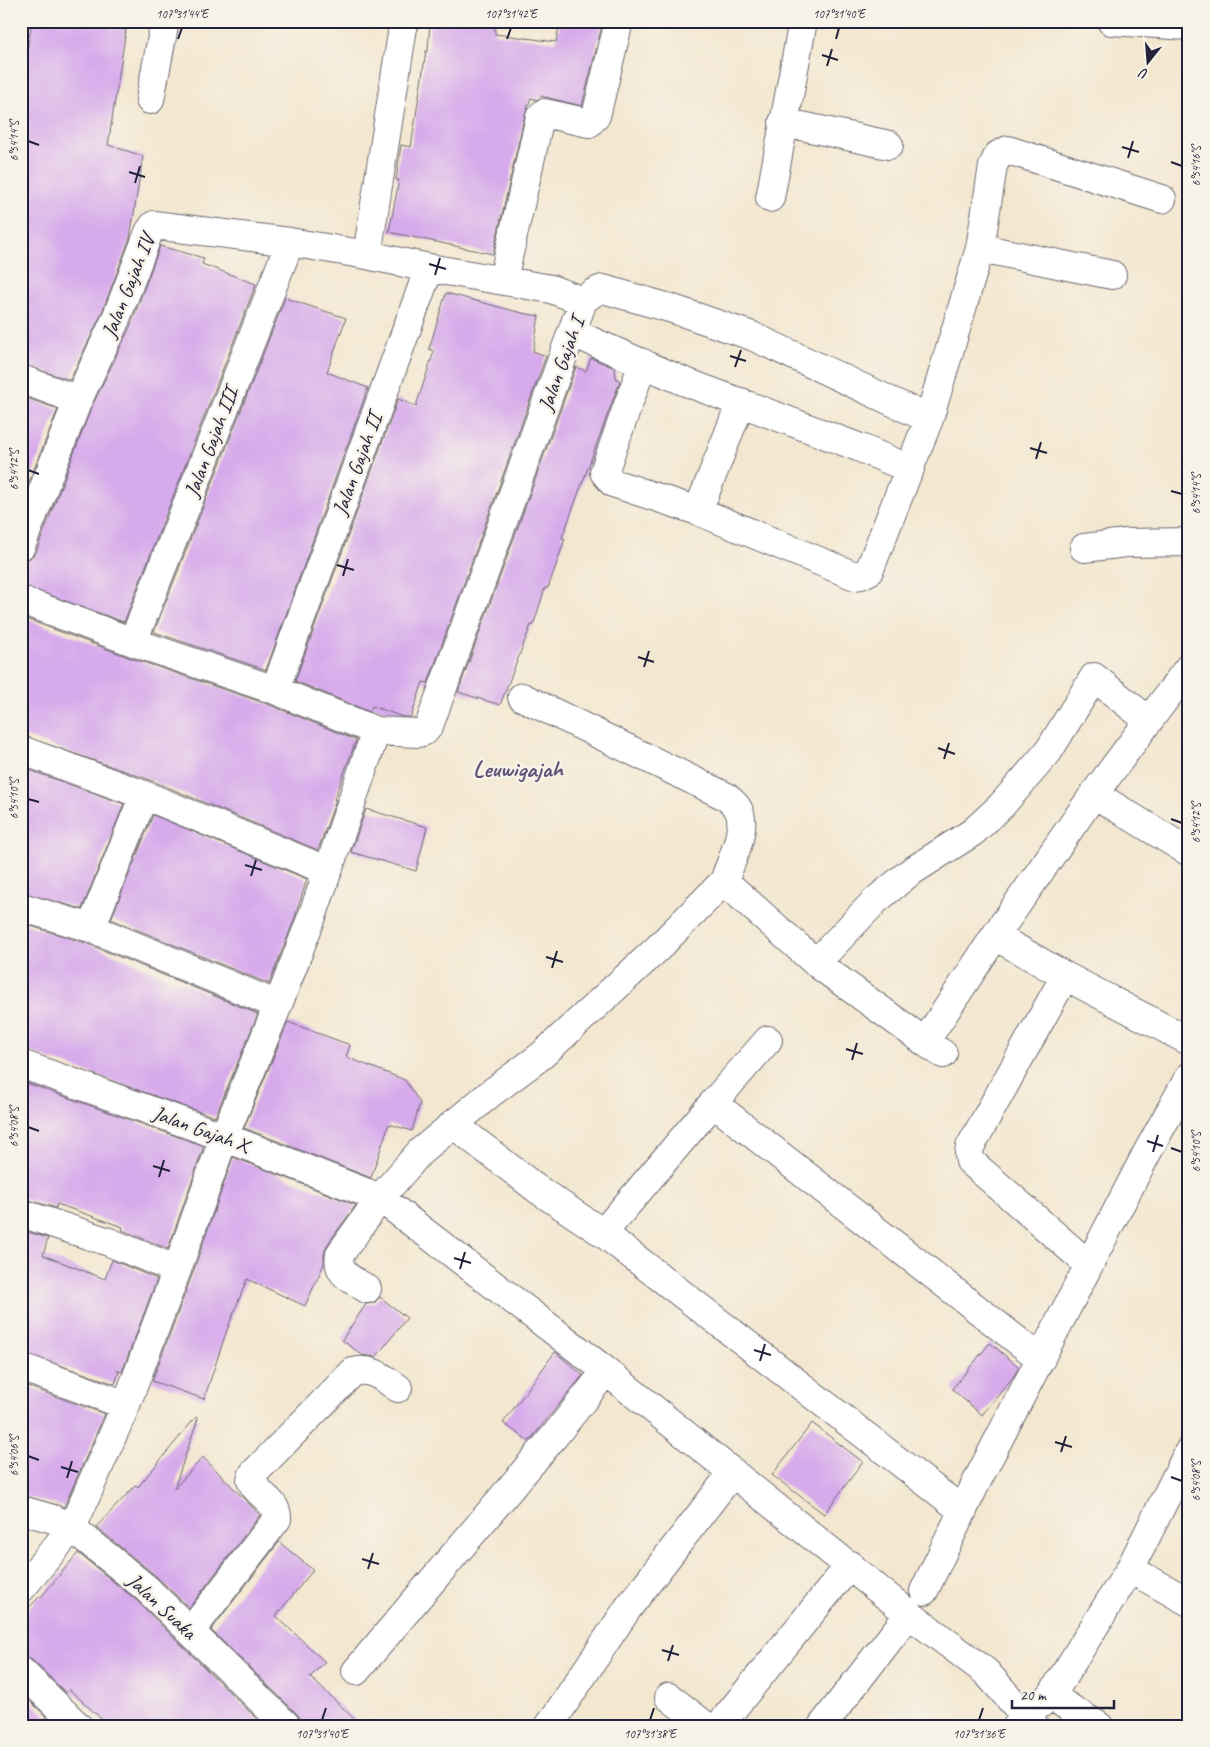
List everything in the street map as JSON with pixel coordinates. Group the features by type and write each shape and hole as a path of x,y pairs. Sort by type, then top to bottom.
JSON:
{"street":[{"path":"150,100 165,21"},
{"path":"404,21 367,255 429,268 551,289 583,301"},
{"path":"503,280 540,117 544,113 589,124 593,120 596,116 619,21"},
{"path":"770,198 803,21"},
{"path":"1110,21 1189,26"},
{"path":"783,122 890,145"},
{"path":"643,362 604,472 613,483 698,511 855,576 861,575 869,571 929,419 980,248 993,166 998,155 1008,150 1162,198"},
{"name":"Jalan Gajah IV","path":"21,546 78,400 115,321 149,232 154,225 290,242 367,255"},
{"name":"Jalan Gajah III","path":"133,642 290,242"},
{"path":"980,248 1112,275"},
{"name":"Jalan Gajah II","path":"275,690 429,268"},
{"name":"Jalan Gajah I","path":"275,690 376,731 418,733 425,731 429,726 583,301 589,295 603,289 673,309 752,336 929,419"},
{"path":"573,333 683,381 858,447 910,469"},
{"path":"21,379 78,400"},
{"path":"698,511 741,402"},
{"path":"1084,548 1126,543 1179,542"},
{"path":"21,600 133,642 275,690"},
{"path":"724,881 816,963 934,1048 995,936 1094,794 1189,667"},
{"path":"816,963 875,901 909,874 973,832 1001,806 1048,752 1094,677 1149,721"},
{"path":"366,1289 342,1272 338,1262 340,1254 380,1198 420,1152 491,1093 541,1056 657,949 724,881 739,838 742,823 738,809 727,797 522,697"},
{"path":"21,1589 72,1528 126,1405 177,1270 224,1137 278,1005 328,871 376,731"},
{"path":"21,750 144,794 328,871"},
{"path":"91,928 144,794"},
{"path":"1094,794 1189,852"},
{"path":"21,907 91,928 278,1005"},
{"path":"995,936 1065,976 1189,1041"},
{"path":"1065,976 970,1147 969,1154 970,1161 1089,1265"},
{"path":"603,1233 768,1040"},
{"name":"Jalan Gajah X","path":"21,1064 224,1137 380,1198 606,1371 909,1614 986,1672 1025,1723"},
{"path":"924,1590 1089,1265 1189,1076"},
{"path":"713,1104 1041,1359"},
{"path":"453,1124 537,1189 603,1233 963,1511"},
{"path":"21,1213 109,1242 177,1270"},
{"path":"21,1367 126,1405"},
{"path":"191,1631 277,1519 278,1512 273,1505 253,1487 251,1480 253,1474 353,1372 363,1369 398,1388"},
{"path":"356,1671 556,1434 606,1371"},
{"path":"1025,1723 1051,1696 1130,1569 1189,1451"},
{"path":"549,1726 628,1608 733,1472"},
{"name":"Jalan Suaka","path":"21,1510 53,1519 72,1528 146,1588 287,1726"},
{"path":"719,1726 850,1565"},
{"path":"1130,1569 1189,1602"},
{"path":"822,1726 909,1614"},
{"path":"21,1671 78,1726"},
{"path":"1051,1696 1100,1726"},
{"path":"669,1697 706,1726"}],"building":[{"path":"32,21 71,21 126,30 108,145 143,156 130,238 101,315 70,380 21,364 21,87"},
{"path":"430,21 495,21 495,34 556,42 560,21 603,22 582,106 541,96 537,100 531,98 525,114 493,254 389,232 399,180 396,180 401,145 411,147 426,51 428,51"},
{"path":"160,246 204,258 202,264 256,284 124,622 21,585 21,561 30,558 36,552 92,406 130,327"},
{"path":"446,293 539,316 533,351 546,356 428,683 423,682 411,717 403,717 372,706 370,712 295,681 398,399 416,406 434,351 429,349"},
{"path":"285,298 346,318 327,372 368,388 266,670 154,632"},
{"path":"591,358 615,368 616,378 620,381 562,538 565,539 548,588 545,588 533,626 531,625 500,705 458,692 576,367 586,371"},
{"path":"21,396 58,409 21,502"},
{"path":"21,617 128,657 270,705 356,740 318,850 150,780 21,735"},
{"path":"21,767 124,804 82,909 21,892"},
{"path":"366,809 427,827 416,871 351,852"},
{"path":"153,815 307,879 293,923 269,984 111,919"},
{"path":"21,923 86,943 258,1014 215,1117 21,1049"},
{"path":"288,1022 350,1045 346,1057 405,1080 420,1103 412,1131 389,1124 371,1178 244,1128"},
{"path":"21,1081 204,1146 168,1249 122,1230 123,1227 57,1204 56,1208 21,1198"},
{"path":"233,1157 356,1205 327,1245 324,1253 324,1264 305,1306 247,1279 227,1330 204,1399 152,1381 192,1275"},
{"path":"21,1230 48,1238 43,1255 105,1279 112,1260 157,1279 122,1372 116,1370 119,1372 115,1384 21,1352"},
{"path":"380,1297 407,1318 376,1357 362,1355 342,1340 366,1304 374,1303"},
{"path":"990,1343 1019,1367 982,1415 952,1389"},
{"path":"555,1352 583,1375 529,1441 503,1423"},
{"path":"21,1384 105,1414 64,1507 21,1495"},
{"path":"196,1417 198,1418 174,1489 203,1457 260,1515 189,1608 156,1576 96,1527 136,1485 138,1487"},
{"path":"812,1423 863,1462 824,1514 772,1475"},
{"path":"279,1542 313,1570 276,1616 325,1662 310,1677 362,1726 302,1726 302,1721 298,1715 211,1630"},
{"path":"78,1553 136,1600 264,1726 109,1726 69,1689 66,1693 32,1660 21,1656 21,1616 41,1597"},
{"path":"21,1693 46,1716 38,1726 21,1726"}],"district":[{"name":"Leuwigajah","path":"518,769"}]}
